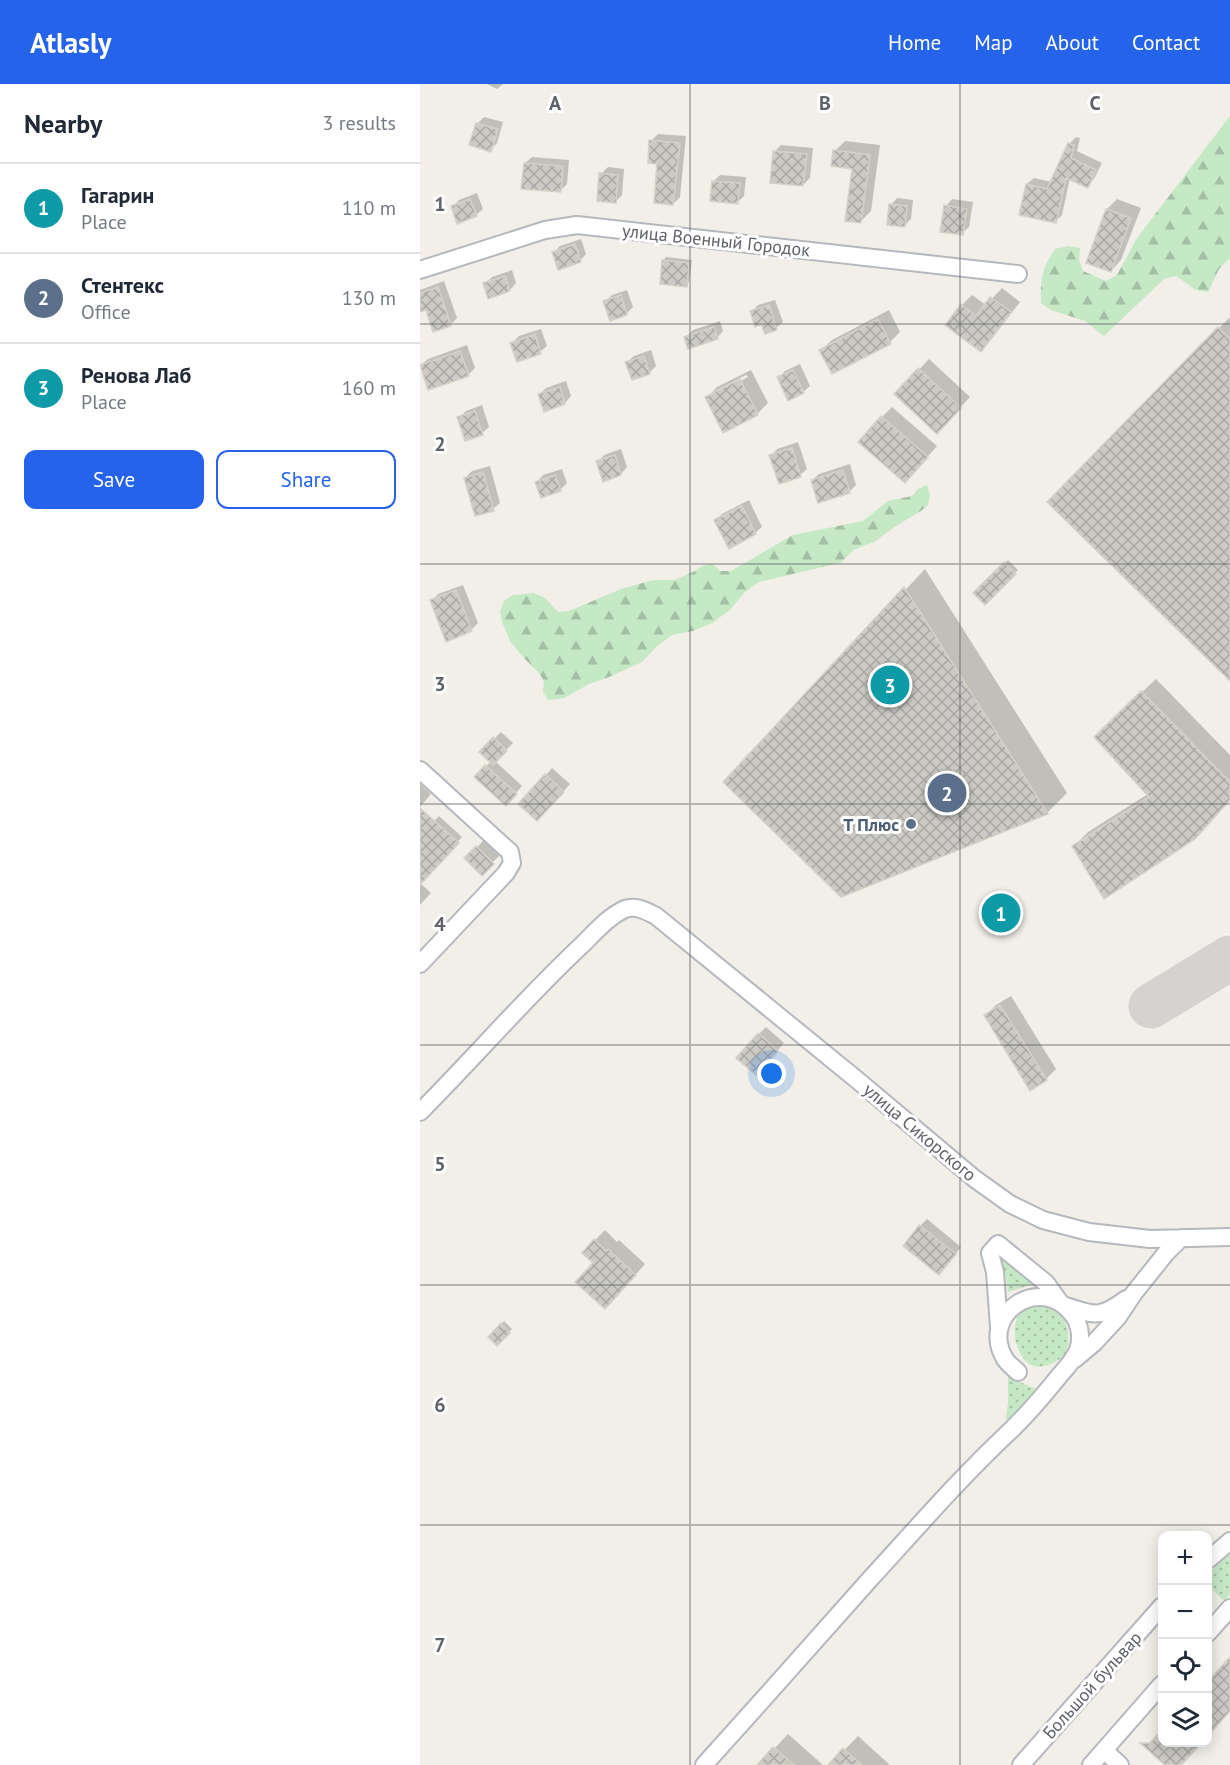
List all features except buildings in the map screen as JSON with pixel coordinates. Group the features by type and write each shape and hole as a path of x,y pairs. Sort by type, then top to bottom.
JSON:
{"street":[{"name":"улица Военный Городок","path":"420,270 545,230 577,225 1018,274"},
{"path":"420,770 510,852 512,863 506,873 420,964"},
{"name":"улица Сикорского","path":"420,1112 564,961 611,918 626,909 636,908 656,916 975,1179 1010,1204 1043,1220 1089,1232 1150,1239 1230,1237"},
{"path":"704,1765 938,1504 1012,1429 1072,1362 1094,1343 1118,1317 1134,1293 1181,1238"},
{"path":"1018,1372 1006,1360 999,1344 995,1272 990,1253 998,1244 1046,1283 1076,1318 1080,1333 1079,1348 1072,1362"},
{"path":"999,1331 1004,1316 1015,1305 1029,1298 1045,1296 1084,1312 1100,1314 1112,1310 1134,1293"},
{"path":"1212,1556 1227,1541"},
{"path":"1212,1628 1230,1608"},
{"name":"Большой бульвар","path":"1021,1765 1158,1611"},
{"path":"1091,1765 1158,1689"},
{"path":"1104,1750 1119,1765"}],"green space":[{"path":"1230,116 1230,258 1219,269 1208,292 1196,290 1176,276 1164,279 1104,336 1085,321 1051,310 1041,303 1043,274 1055,249 1068,246 1080,248 1079,260 1083,271 1106,281 1117,275 1137,238"},
{"path":"927,485 930,495 928,505 874,542 855,549 840,563 759,582 744,593 730,610 712,623 693,631 672,635 642,662 589,684 564,698 548,700 543,692 544,681 510,641 502,622 500,612 504,601 513,595 534,593 545,598 558,612 569,611 621,589 653,580 675,580 702,566 713,564 720,571 731,571 793,535 863,521 888,501 912,496 918,489"},
{"path":"999,1255 1037,1283 1008,1292 1006,1276"},
{"path":"1038,1304 1054,1309 1060,1314 1069,1336 1067,1348 1062,1357 1040,1367 1031,1365 1024,1359 1015,1340 1016,1320 1021,1312"},
{"path":"1008,1375 1030,1387 1042,1390 1011,1421 1006,1419"},
{"path":"1230,1554 1230,1594 1224,1601 1212,1589 1212,1570"}],"taxiway":[{"path":"1151,1006 1230,958"}],"place":[{"name":"Ренова Лаб","path":"890,685"},
{"name":"Стентекс","path":"947,793"},
{"name":"Т Плюс","path":"911,824"},
{"name":"Гагарин","path":"1001,913"}]}
